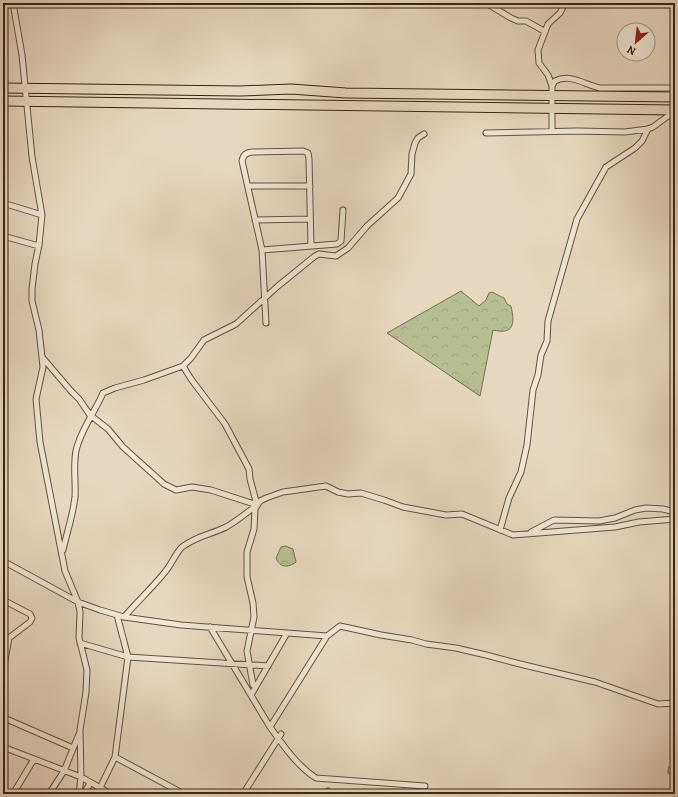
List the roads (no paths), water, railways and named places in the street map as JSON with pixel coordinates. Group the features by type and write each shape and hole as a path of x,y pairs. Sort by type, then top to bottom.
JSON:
{"highway":[{"path":"3,88 240,91 291,89 346,92 552,90 675,97"},
{"path":"3,101 675,110"}],"street":[{"path":"13,3 17,19 22,55 32,156 42,215 39,246 33,277 32,301 39,330 43,367 42,378 36,396 37,407 45,472 65,571 78,602 81,616 79,638 87,670 86,692 80,730 81,778 79,794"},
{"path":"486,3 518,21 526,21 544,31"},
{"path":"552,131 552,90 548,76 539,63 538,50 544,31 548,24 560,13 565,3"},
{"path":"552,90 555,81 565,78 580,80 600,88 675,88"},
{"path":"486,133 552,131 625,132 654,127 675,110"},
{"path":"500,530 509,498 521,472 527,445 533,390 538,375 541,355 547,341 548,321 577,219 606,167 642,141 648,129"},
{"path":"62,553 66,533 71,520 75,497 76,452 79,440 103,393 108,390 144,380 183,366 204,340 236,324 264,298 315,256 319,254 336,256 348,248 367,226 398,198 411,174 412,154 415,143 418,138 424,134"},
{"path":"266,323 262,250 242,161 246,154 253,152 308,152 310,186 310,246"},
{"path":"248,186 310,186"},
{"path":"3,203 42,215"},
{"path":"262,250 340,242 343,210"},
{"path":"255,220 310,219"},
{"path":"3,236 39,246"},
{"path":"42,356 76,395 92,417 108,429 123,447 164,484 176,490 192,488 207,489 257,505"},
{"path":"183,366 225,424 249,469 257,505 254,528 247,552 246,568 253,603 254,617 248,646 249,665 253,685"},
{"path":"124,617 165,573 177,552 182,547 196,538 227,526 257,505 260,501 283,492 326,486 338,492 348,494 361,493 403,507 446,515 462,514 513,535 615,527 639,522 675,518"},
{"path":"526,534 554,520 599,521 615,518 635,510 646,508 663,509 675,512"},
{"path":"3,561 78,602 124,617 181,625 327,636"},
{"path":"3,600 30,614 32,618 30,622 9,638 3,671 4,747 81,778 111,794"},
{"path":"100,788 115,757 128,657 117,615"},
{"path":"270,727 327,636 340,626 486,655 595,682 658,704 675,703"},
{"path":"210,627 270,727 280,736 303,769 316,778 425,786"},
{"path":"251,695 287,633"},
{"path":"3,635 9,638"},
{"path":"80,643 128,657 268,666"},
{"path":"4,718 73,748"},
{"path":"50,794 64,771 80,730"},
{"path":"243,794 280,736"},
{"path":"115,757 184,794"},
{"path":"13,794 34,759"},
{"path":"84,794 90,783"}],"waterway":[{"path":"669,767 668,772 675,780"}]}
